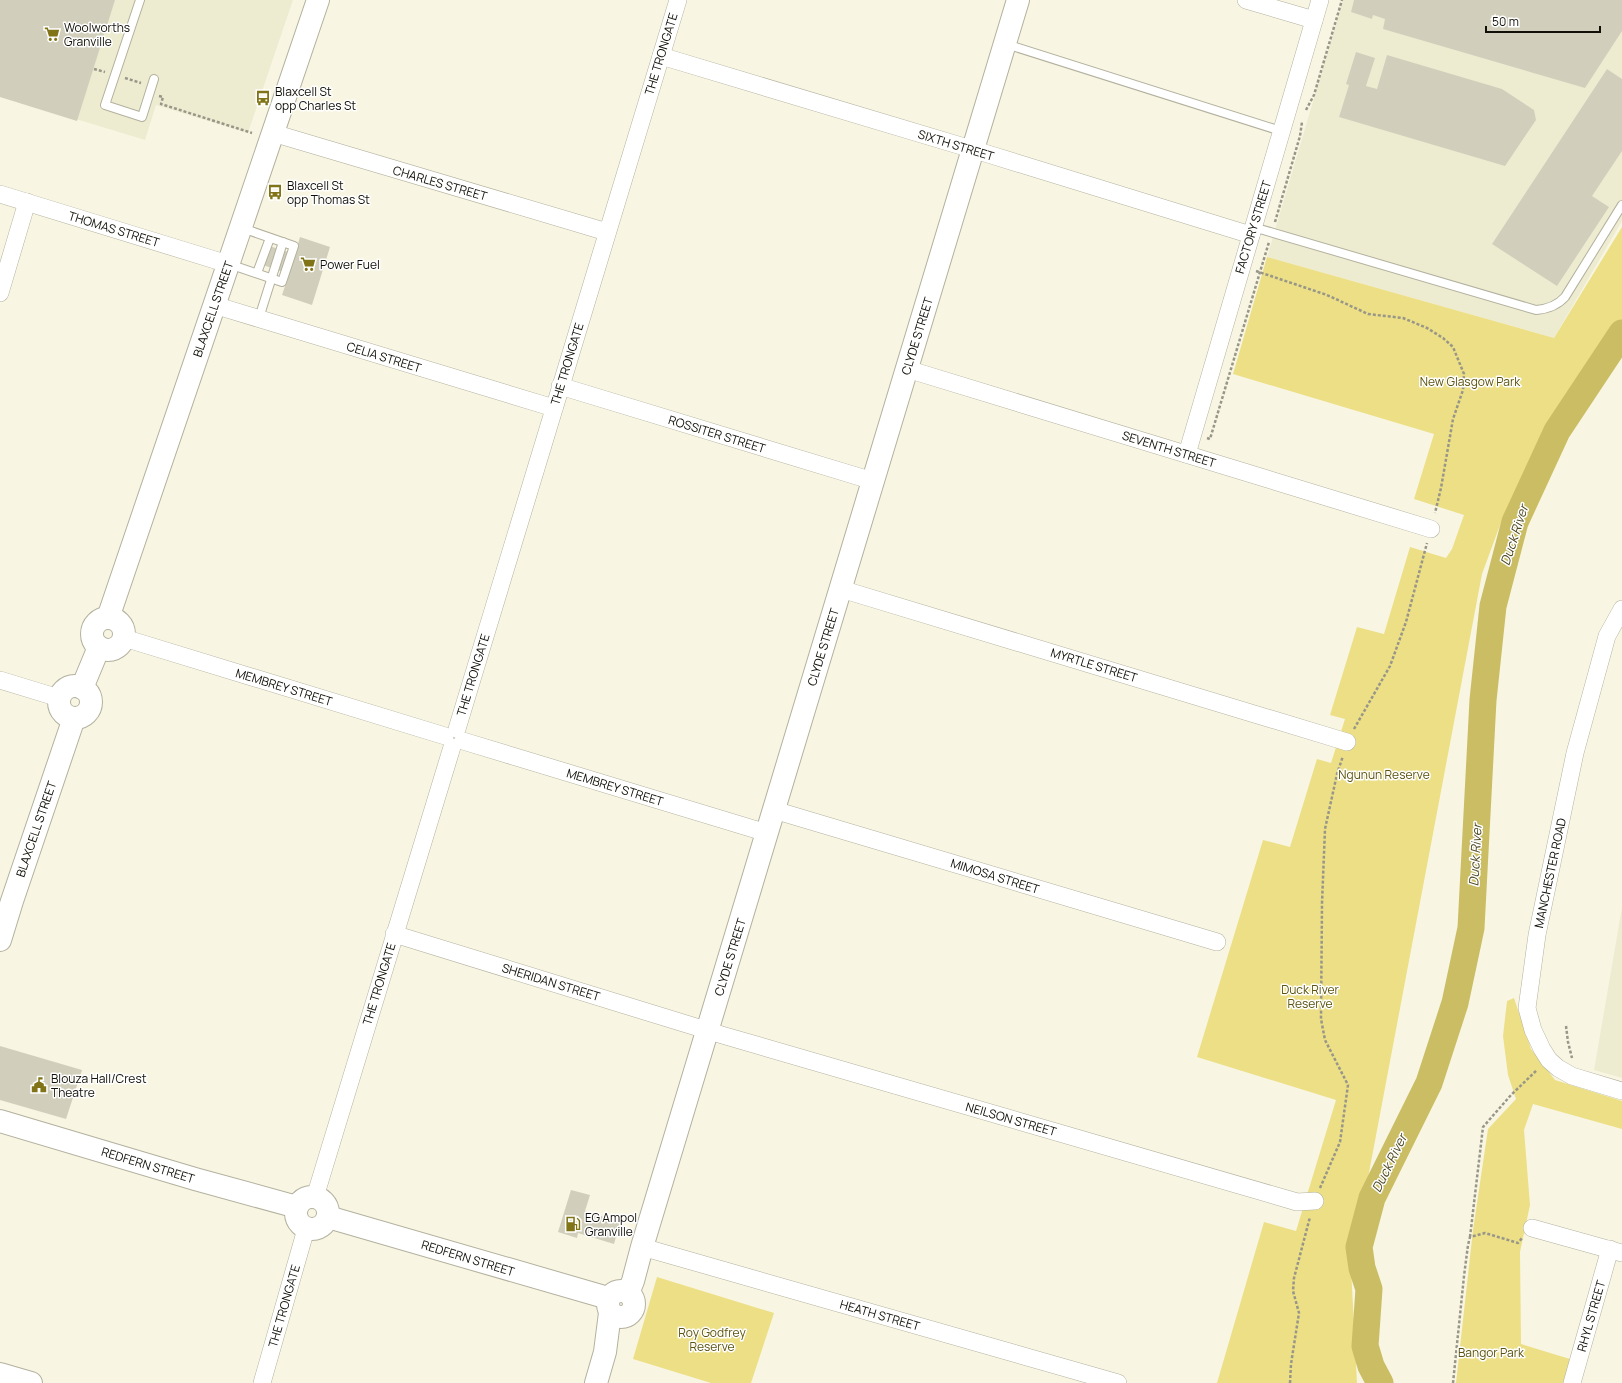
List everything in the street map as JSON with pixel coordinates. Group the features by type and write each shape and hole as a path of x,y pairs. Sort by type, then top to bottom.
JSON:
{"street":[{"name":"BLAXCELL STREET","path":"108,618 240,228 262,133 318,0"},
{"name":"THE TRONGATE","path":"306,1202 394,934 678,0"},
{"name":"CLYDE STREET","path":"596,1383 619,1305 633,1281 1018,0"},
{"path":"1246,0 1314,20"},
{"name":"FACTORY STREET","path":"1187,454 1320,0"},
{"name":"SIXTH STREET","path":"661,56 973,150 1252,231"},
{"name":"CHARLES STREET","path":"262,133 607,232"},
{"name":"THOMAS STREET","path":"0,194 228,264"},
{"path":"0,293 27,202"},
{"name":"CELIA STREET","path":"214,305 554,408"},
{"name":"SEVENTH STREET","path":"907,369 1431,529"},
{"name":"ROSSITER STREET","path":"560,386 873,482"},
{"name":"MYRTLE STREET","path":"841,589 1347,742"},
{"name":"MANCHESTER ROAD","path":"1622,609 1607,636 1574,753 1537,935 1527,1008 1533,1030 1549,1060 1558,1068 1572,1076 1622,1091"},
{"path":"108,618 118,620 125,633 124,638 118,647 109,650 100,647 93,639 93,629 98,621 108,618"},
{"name":"MEMBREY STREET","path":"124,638 767,833"},
{"path":"82,688 100,647"},
{"path":"0,680 59,698"},
{"path":"73,686 82,688 90,696 90,706 84,716 74,718 65,715 61,711 58,702 59,698 68,687 73,686"},
{"name":"BLAXCELL STREET","path":"0,940 74,718"},
{"name":"MIMOSA STREET","path":"774,810 1216,942"},
{"name":"SHERIDAN STREET","path":"394,934 707,1031"},
{"name":"NEILSON STREET","path":"707,1031 1297,1202 1315,1201"},
{"name":"REDFERN STREET","path":"0,1121 195,1179 306,1202"},
{"path":"320,1199 327,1207 328,1217 322,1226 312,1230 306,1229 298,1222 296,1212 306,1202 320,1199"},
{"name":"REDFERN STREET","path":"328,1217 619,1305"},
{"path":"1532,1228 1616,1251"},
{"name":"THE TRONGATE","path":"262,1383 306,1229"},
{"name":"HEATH STREET","path":"642,1247 1118,1383"},
{"name":"RHYL STREET","path":"1572,1383 1616,1251"},
{"name":"CLYDE STREET","path":"610,1383 619,1305"},
{"path":"0,1374 31,1383"}],"lane":[{"path":"140,0 106,105 142,118 154,79"},
{"path":"1005,44 1282,131"},
{"path":"1252,231 1536,310 1560,303 1565,297 1622,205"},
{"path":"228,264 282,282 294,246 240,228"},
{"path":"257,274 270,238"},
{"path":"259,318 283,242"}],"path":[{"path":"94,69 146,84 158,96 163,97 161,104 262,133"},
{"path":"1241,266 1327,296 1368,314 1403,318 1427,328 1443,338 1453,347 1464,374 1463,390 1453,419 1441,488 1406,622 1390,666 1347,742 1337,774 1325,829 1322,903 1321,1019 1325,1040 1348,1085 1340,1142 1315,1201 1294,1278 1293,1290 1299,1313 1291,1364 1290,1383"},
{"path":"1566,1026 1573,1065 1572,1076"},
{"path":"1453,1383 1464,1276 1483,1127 1511,1095 1549,1060"},
{"path":"1470,1237 1485,1233 1518,1243 1532,1228"}],"shaded area":[{"path":"0,0 293,0 248,133 156,105 145,140 0,96"},
{"path":"1343,0 1622,0 1622,221 1554,338 1267,257"},
{"path":"1622,907 1622,1078 1594,1070"}],"green space":[{"path":"1622,227 1622,321 1531,456 1500,525 1482,574 1351,1268 1357,1383 1217,1383 1264,1222 1296,1231 1336,1100 1197,1057 1263,840 1290,847 1317,759 1331,763 1345,719 1330,715 1357,627 1384,634 1410,547 1446,558 1452,549 1464,515 1414,499 1434,434 1233,374 1267,257 1554,338"},
{"name":"Bangor Park","path":"1514,998 1531,1049 1555,1080 1622,1101 1622,1129 1533,1104 1524,1130 1530,1205 1520,1252 1521,1344 1570,1359 1563,1383 1456,1383 1473,1230 1488,1129 1516,1099 1508,1075 1503,1036 1507,1001"},
{"name":"Roy Godfrey Reserve","path":"657,1277 774,1313 751,1383 711,1383 633,1359"}],"building":[{"name":"Woolworths Granville","path":"0,0 115,0 77,121 0,97"},
{"path":"1354,0 1622,0 1622,31 1585,88 1383,29 1385,19 1373,15 1372,19 1351,12"},
{"path":"1356,52 1375,58 1366,86 1377,89 1387,55 1502,89 1534,110 1536,120 1505,166 1339,117 1349,85 1346,84"},
{"path":"1607,69 1622,79 1622,151 1592,196 1609,207 1557,286 1492,244"},
{"name":"Power Fuel","path":"300,237 330,247 312,305 282,295 289,274 260,264 266,245 295,254"},
{"name":"Blouza Hall/Crest Theatre","path":"0,1046 82,1070 66,1119 0,1100"},
{"path":"571,1190 590,1195 585,1211 620,1222 614,1244 578,1233 577,1238 558,1232"}],"waterway":[{"name":"Duck River","path":"1380,1383 1371,1366 1365,1346 1369,1289 1362,1268 1359,1247 1372,1198 1429,1083 1455,1003 1471,928 1483,700 1493,606 1515,522 1557,431 1622,333"}],"place":[{"name":"Woolworths Granville","path":"52,34"},
{"name":"Blaxcell St opp Charles St","path":"263,98"},
{"name":"Blaxcell St opp Thomas St","path":"275,192"},
{"name":"Power Fuel","path":"308,264"},
{"name":"Blouza Hall/Crest Theatre","path":"39,1085"},
{"name":"EG Ampol Granville","path":"573,1224"}],"park label":[{"name":"New Glasgow Park","path":"1470,381"},
{"name":"Ngunun Reserve","path":"1384,774"},
{"name":"Duck River Reserve","path":"1310,996"}]}
